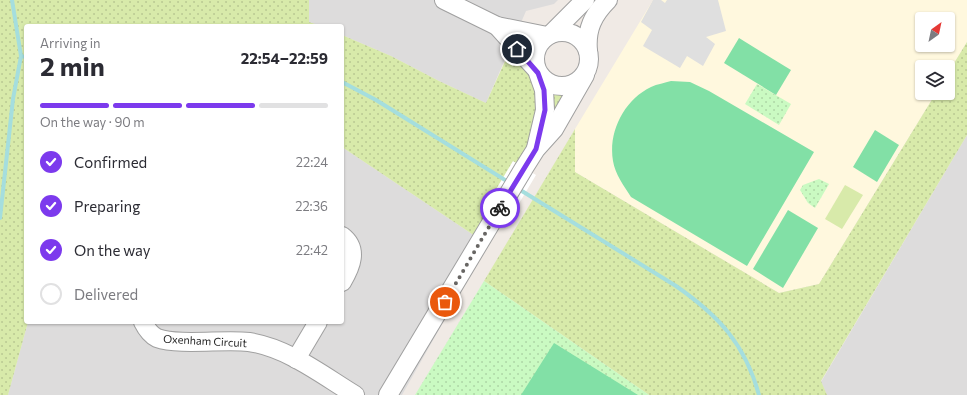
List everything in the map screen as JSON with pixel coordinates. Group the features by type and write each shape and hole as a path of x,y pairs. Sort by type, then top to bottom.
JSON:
{"street":[{"path":"444,0 497,26 549,35 560,32 569,33 578,37 584,43 588,51"},
{"path":"536,149 545,110 544,90 537,71 535,54 537,48 549,35 585,0"},
{"path":"388,395 524,168 536,149 554,129 585,74 588,67 587,39 590,24 597,12 608,0"},
{"path":"497,26 544,80 552,85 561,87 570,85 579,81 585,74"},
{"path":"344,238 349,244 352,252 349,271 344,279"},
{"name":"Oxenham Circuit","path":"145,324 153,335 167,340 249,342 271,347 296,359 355,395"},
{"path":"296,359 317,324"}],"shaded area":[{"path":"309,0 558,0 554,4 526,11 486,103 391,56 344,36 344,24 315,24 309,22"},
{"path":"653,0 967,0 967,42 955,62 955,60 915,60 915,100 932,100 819,284 779,293 575,172 575,129"},
{"path":"653,0 661,0 665,3 667,0 718,0 726,31 706,37 715,44 703,66 687,56 680,68 643,46 652,30 641,22"},
{"path":"967,135 967,395 827,395 821,382"},
{"path":"344,148 484,242 479,259 402,395 8,395 27,324 344,324"}],"green space":[{"path":"0,0 309,0 309,22 315,24 24,24 24,324 27,324 8,395 0,395"},
{"path":"344,36 391,56 486,103 507,57 574,93 484,242 344,148"},
{"path":"739,38 791,70 776,95 724,63"},
{"path":"967,42 967,135 821,381 827,395 649,395 484,281 575,129 575,172 779,293 819,284 932,100 955,100 955,62"},
{"path":"671,81 690,82 709,91 814,152 747,266 631,197 616,171 613,161 613,139 620,118 626,108 641,93 653,86"},
{"path":"757,84 791,104 779,125 745,104"},
{"path":"875,130 899,145 877,182 853,167"},
{"path":"819,179 829,184 815,208 808,203 800,190 803,185"},
{"path":"845,185 863,195 842,229 825,219"},
{"path":"788,210 818,228 783,288 753,269"},
{"path":"484,281 649,395 415,395"},
{"path":"554,343 638,395 521,395"}],"pier":[{"path":"513,161 536,175 515,210 492,196"}],"waterway":[{"path":"12,0 21,56 24,57"},
{"path":"0,218 13,99 21,56"},
{"path":"344,83 376,100 510,183"},
{"path":"517,188 676,286 691,297 717,320 738,346 753,377 759,395"}],"way so far":[{"path":"445,302 500,208"}],"route":[{"path":"500,208 536,149 545,110 544,90 538,73 517,49"}]}
